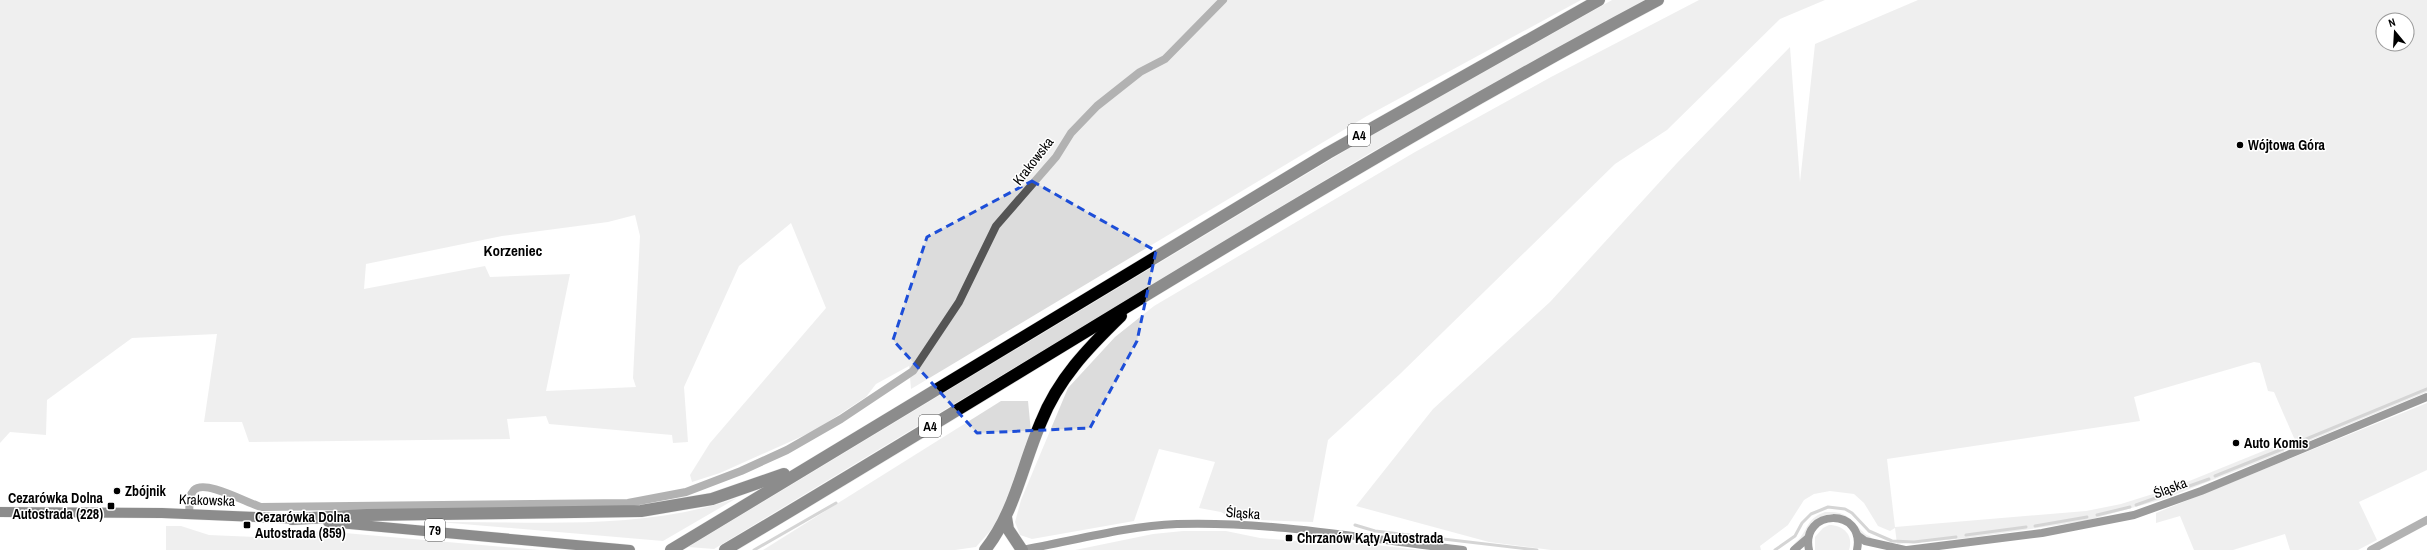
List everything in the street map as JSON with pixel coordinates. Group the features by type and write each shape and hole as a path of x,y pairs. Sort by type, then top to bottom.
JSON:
{"highway":[{"name":"A4","path":"671,550 1372,127 1599,0"},
{"name":"A4","path":"725,550 1135,302 1454,112 1658,0"},
{"path":"985,550 1006,517 1040,423 1060,384 1086,351 1135,302"},
{"path":"292,519 367,515 641,511 688,505 726,495 822,459"},
{"path":"1006,517 1008,529 1022,550"}],"main road":[{"name":"Śląska","path":"1857,535 1869,542 1906,550 2042,533 2134,515 2201,491 2427,397"},
{"name":"Krakowska","path":"0,512 189,514 292,519"},
{"path":"1794,550 1808,538 1815,525 1828,518 1842,519 1854,528 1857,535 1857,550"},
{"name":"79","path":"292,519 590,545 630,550"},
{"name":"Śląska","path":"1022,550 1140,528 1176,524 1211,524 1270,528 1463,550"},
{"path":"1808,538 1809,550"}],"street":[{"name":"Krakowska","path":"189,514 192,494 195,489 202,486 218,490 248,504 261,507 604,504 649,500 686,492 712,483 787,450 841,419 907,376 925,354 959,302 996,226 1056,157 1071,133 1097,106 1140,72 1165,59 1224,0"},
{"path":"2371,550 2427,520"}],"highlighted area":[{"path":"1032,181 1156,251 1137,341 1090,428 977,433 893,340 927,237"}],"shaded area":[{"path":"0,0 1581,0 1367,116 911,389 909,366 876,384 866,397 814,431 720,473 692,482 690,475 710,443 826,308 791,223 739,266 684,387 688,442 673,443 672,435 549,424 546,416 507,419 510,439 249,442 242,422 204,422 217,334 132,338 47,400 46,435 10,432 0,443","holes":["635,215 640,236 633,378 636,387 546,391 570,274 490,277 485,266 364,289 366,264 502,236 608,222"]},
{"path":"1612,0 1648,0 1370,153 714,549 688,547 1363,140"},
{"path":"1699,0 1825,0 1780,19 1667,130 1615,164 1400,374 1328,440 1313,522 1233,519 1221,512 1199,508 1215,462 1159,449 1134,521 1032,539 1020,535 1015,522 1021,500 1068,388 1115,337 1154,306 1415,152 1551,77"},
{"path":"1918,0 2427,0 2427,392 2302,444 2294,438 2274,392 2268,391 2260,363 2254,362 2134,397 2140,421 1887,459 1895,527 2086,511 2121,504 2172,488 2283,443 2285,446 2284,452 2164,499 2085,521 1968,538 1897,544 1895,528 1890,531 1878,526 1864,503 1854,494 1830,491 1814,494 1804,500 1788,525 1760,546 1761,550 1551,550 1489,542 1356,506 1433,409 1550,302 1677,163 1790,47 1800,182 1815,44"},
{"path":"1001,401 1028,401 1031,432 999,521 976,547 955,550 763,550"},
{"path":"2427,403 2427,470 2359,502 2377,540 2358,550 2290,550 2285,534 2233,550 2194,550 2180,516 2156,523 2156,513"},
{"path":"737,498 663,541 439,522 552,523 627,520 664,516"},
{"path":"1825,512 1838,513 1847,516 1873,540 1866,538 1847,518 1830,514 1812,522 1802,540 1792,548 1812,520 1819,514"},
{"path":"1829,525 1834,525 1843,529 1849,535 1849,550 1815,550 1815,537 1823,528"},
{"path":"166,526 181,526 209,535 258,537 322,531 540,550 166,550"},
{"path":"1183,531 1226,531 1260,538 1319,543 1342,541 1420,550 1075,550 1153,534"}],"waterway":[{"path":"2299,442 2427,389"},
{"path":"2215,476 2285,448"},
{"path":"2136,505 2209,479"},
{"path":"754,550 836,503"},
{"path":"1775,550 1795,536 1802,523 1811,514 1828,507 1845,509 1852,513 1869,531 1892,541 1914,542 1956,537"},
{"path":"2097,515 2130,507"},
{"path":"2035,526 2087,517"},
{"path":"1355,525 1375,531 1537,550"},
{"path":"1966,535 2026,527"}],"place":[{"name":"Wójtowa Góra","path":"2240,145"},
{"name":"Auto Komis","path":"2236,443"},
{"name":"Zbójnik","path":"117,491"},
{"name":"Cezarówka Dolna Autostrada (228)","path":"111,506"},
{"name":"Cezarówka Dolna Autostrada (859)","path":"247,525"},
{"name":"Chrzanów Kąty Autostrada","path":"1289,538"}],"district":[{"name":"Korzeniec","path":"513,251"}]}
